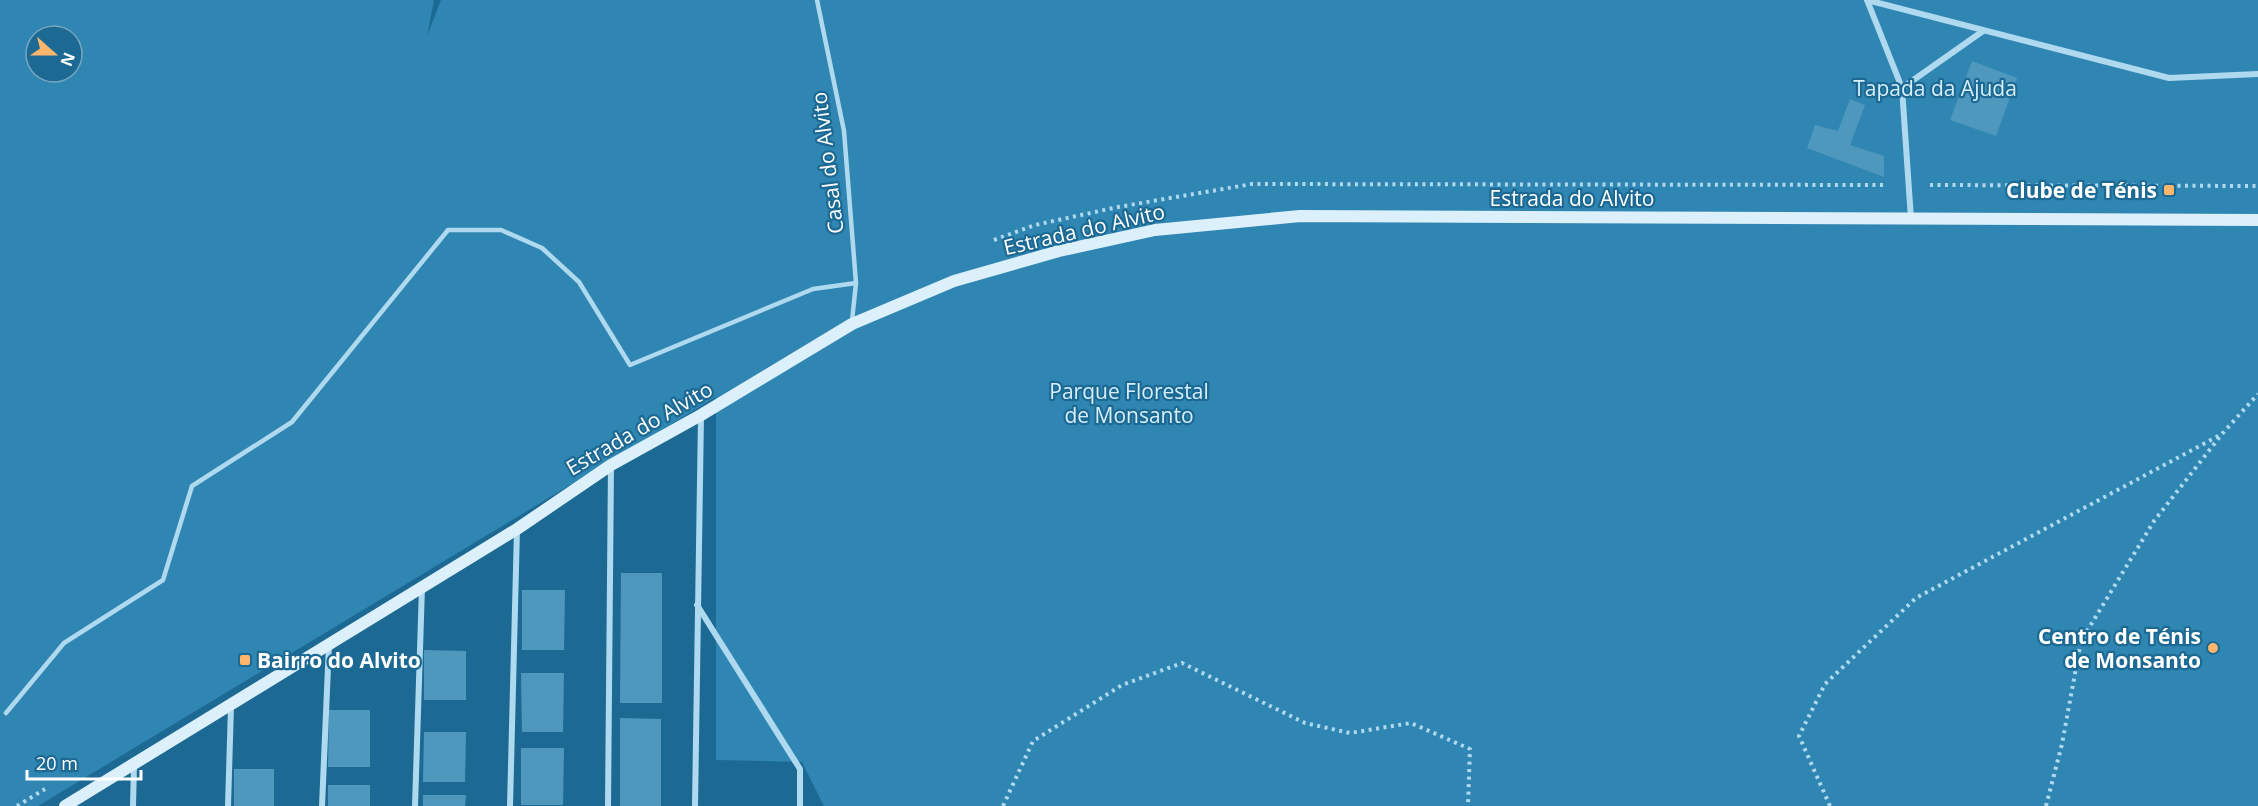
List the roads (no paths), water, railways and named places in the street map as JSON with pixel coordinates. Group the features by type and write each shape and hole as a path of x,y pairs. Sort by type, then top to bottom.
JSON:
{"street":[{"path":"1867,0 2169,78 2258,74"},
{"path":"1867,0 1902,88 1911,219"},
{"path":"1902,88 1983,31"},
{"name":"Estrada do Alvito","path":"65,806 517,529 611,465 701,416 852,324 954,281 1059,251 1155,230 1300,216 2258,220"},
{"path":"694,806 701,416"},
{"path":"608,806 611,465"},
{"path":"510,806 517,529"},
{"path":"415,806 422,586"},
{"path":"696,604 800,769 800,806"},
{"path":"322,806 329,643"},
{"path":"228,806 231,705"},
{"path":"133,806 134,764"}],"lane":[{"name":"Casal do Alvito","path":"818,0 844,131 856,283 852,324"},
{"path":"6,713 64,643 163,580 192,486 292,422 448,230 501,230 542,248 579,282 630,365 813,290 856,283"}],"place":[{"name":"Clube de Ténis","path":"2169,190"},
{"name":"Centro de Ténis de Monsanto","path":"2213,648"},
{"name":"Bairro do Alvito","path":"245,660"}],"park label":[{"name":"Tapada da Ajuda","path":"1935,88"},
{"name":"Parque Florestal de Monsanto","path":"1129,403"}]}
